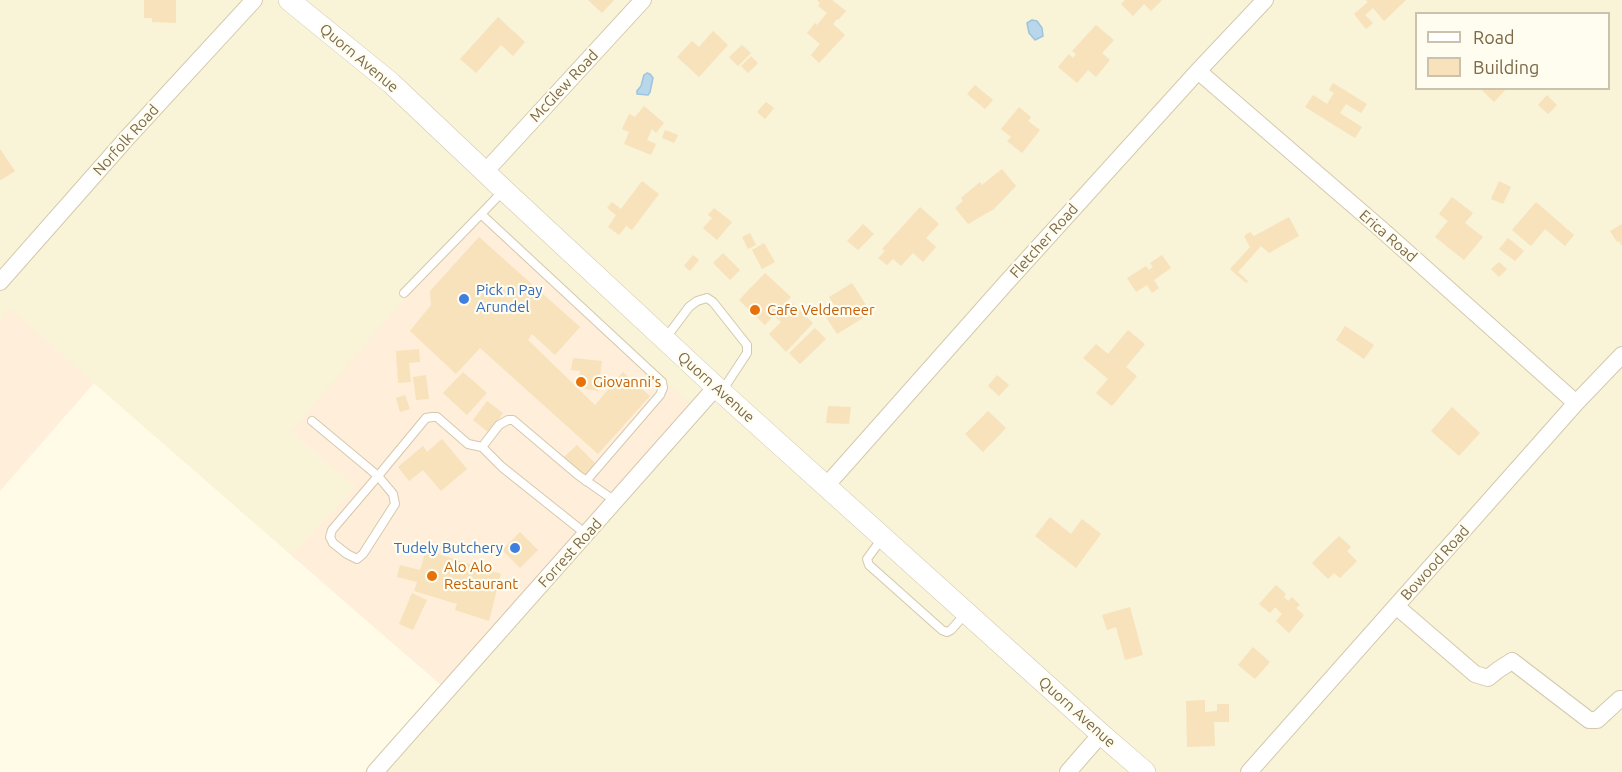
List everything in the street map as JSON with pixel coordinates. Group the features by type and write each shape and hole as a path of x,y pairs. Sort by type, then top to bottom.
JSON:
{"street":[{"name":"Norfolk Road","path":"0,282 127,138 255,0"},
{"name":"Quorn Avenue","path":"289,0 391,83 719,390 1145,772"},
{"name":"McGlew Road","path":"485,172 643,0"},
{"name":"Fletcher Road","path":"826,486 1198,71 1265,0"},
{"name":"Erica Road","path":"1198,71 1381,229 1576,403"},
{"name":"Bowood Road","path":"1249,772 1576,403 1622,356"},
{"name":"Forrest Road","path":"375,772 615,501 719,390"},
{"path":"1396,606 1475,674 1488,678 1512,662 1589,720 1597,720 1622,699"},
{"path":"1068,772 1101,734"}],"lane":[{"path":"404,293 504,190"},
{"path":"482,214 662,382 663,388 660,395 586,481"},
{"path":"665,340 689,307 707,298 713,302 747,345 747,353 719,390"},
{"path":"312,421 378,476 393,494 395,504 363,554 357,558 347,554 333,543 330,537 332,530 378,476 426,418 432,417 437,417 468,444 482,447 502,467 586,534"},
{"path":"482,447 499,425 513,420 586,481 615,501"},
{"path":"883,537 867,560 869,565 942,630 947,632 951,630 966,613"}],"shaded area":[{"path":"0,0 1622,0 1622,772 364,772 692,406 291,432 355,487 291,555 10,310 0,320"},
{"path":"478,212 692,406 442,686 291,555 355,487 291,432"},
{"path":"10,309 94,383 0,491 0,320"}],"water":[{"path":"1032,20 1037,21 1042,28 1043,36 1035,40 1029,33 1027,23"},
{"path":"647,73 653,78 650,92 648,95 637,94 644,75"}],"building":[{"path":"144,0 176,0 176,23 152,22 152,18 144,18"},
{"path":"588,0 614,0 602,13"},
{"path":"817,0 832,0 846,11 833,24 845,35 819,63 811,55 820,44 807,33 827,13 818,6 820,3"},
{"path":"1125,0 1162,0 1151,11 1144,4 1133,16 1121,4"},
{"path":"1366,0 1406,0 1384,21 1373,8 1365,15 1373,23 1366,29 1354,14 1368,2"},
{"path":"498,17 525,42 513,56 501,45 476,73 460,59"},
{"path":"1096,25 1114,40 1102,53 1110,60 1096,77 1088,70 1077,83 1058,67 1069,54 1073,58 1076,54 1072,51"},
{"path":"713,31 728,45 699,77 677,57 692,41 699,47"},
{"path":"742,45 751,53 738,66 729,57"},
{"path":"751,56 758,63 748,73 741,66"},
{"path":"1333,83 1367,104 1361,113 1346,104 1340,113 1362,127 1355,138 1305,107 1313,95 1327,104 1334,93 1329,90"},
{"path":"975,85 993,100 985,109 967,94"},
{"path":"1482,90 1505,90 1494,102"},
{"path":"1547,95 1557,105 1548,114 1538,105"},
{"path":"766,102 774,108 765,119 757,112"},
{"path":"644,106 664,123 656,133 652,129 647,140 656,144 651,155 624,144 629,132 622,129 629,114 635,117"},
{"path":"1019,107 1031,117 1028,121 1040,130 1022,153 1007,141 1011,137 1001,129"},
{"path":"665,130 678,135 674,143 662,138"},
{"path":"0,149 15,171 1,180 0,179"},
{"path":"1002,169 1016,186 994,209 968,224 955,208 963,201 961,198 980,182 982,185"},
{"path":"642,181 659,194 632,230 626,226 619,235 608,227 616,215 607,208 612,202 621,209"},
{"path":"1499,181 1511,187 1503,204 1491,199"},
{"path":"1452,197 1473,213 1465,223 1483,237 1464,260 1435,237 1448,221 1439,214"},
{"path":"1536,202 1574,235 1565,246 1545,229 1531,246 1512,230"},
{"path":"920,207 939,224 926,238 936,247 923,262 913,253 901,266 893,259 887,265 878,258 885,251 882,249"},
{"path":"714,208 732,222 717,240 703,228 712,218 708,215"},
{"path":"1289,217 1299,236 1269,253 1261,246 1238,272 1248,281 1246,283 1230,269 1250,247 1244,236 1250,232 1254,236"},
{"path":"863,224 874,234 858,250 847,241"},
{"path":"1622,224 1622,246 1610,231"},
{"path":"750,233 756,245 748,249 742,237"},
{"path":"479,237 580,327 555,355 532,334 528,340 595,405 623,372 650,396 598,454 480,348 456,374 410,331 431,305 430,291"},
{"path":"1508,238 1524,251 1515,261 1499,249"},
{"path":"764,243 775,262 762,269 752,250"},
{"path":"723,253 740,270 730,280 713,263"},
{"path":"693,255 699,260 690,271 684,266"},
{"path":"1162,255 1171,268 1154,280 1159,288 1152,293 1147,285 1136,292 1127,278 1146,266 1149,270 1153,267 1150,263"},
{"path":"1499,262 1507,269 1499,277 1491,269"},
{"path":"765,273 791,297 765,325 739,300"},
{"path":"852,283 871,313 837,334 826,317 837,310 829,297"},
{"path":"791,302 813,323 786,352 769,334 781,322 776,317"},
{"path":"1345,326 1374,345 1364,359 1336,340"},
{"path":"815,328 826,339 800,364 789,353"},
{"path":"1128,330 1145,344 1126,367 1137,376 1112,406 1096,393 1108,379 1083,358 1096,344 1108,354"},
{"path":"419,349 420,362 409,363 411,382 398,383 396,351"},
{"path":"573,358 602,361 598,391 578,388 580,371 571,370"},
{"path":"463,372 487,393 467,415 443,393"},
{"path":"426,375 429,399 416,400 413,377"},
{"path":"997,375 1009,385 999,396 988,386"},
{"path":"405,395 410,409 400,412 396,398"},
{"path":"487,401 503,413 489,433 473,420"},
{"path":"828,406 851,407 849,424 826,423"},
{"path":"1452,407 1480,433 1459,456 1431,431"},
{"path":"988,411 1006,428 983,452 965,434"},
{"path":"442,439 467,469 441,491 423,470 409,481 398,467 423,446 427,452"},
{"path":"577,445 598,466 584,479 563,458"},
{"path":"1050,517 1071,534 1082,519 1101,534 1076,568 1035,536"},
{"path":"520,532 538,550 520,568 502,550"},
{"path":"1339,536 1351,547 1347,551 1357,561 1340,578 1334,573 1328,579 1312,563"},
{"path":"426,550 501,574 489,621 455,610 457,604 414,591 417,582 397,577 400,565 420,570"},
{"path":"1276,585 1286,594 1284,597 1288,601 1292,597 1300,605 1296,608 1304,615 1289,633 1276,621 1282,614 1275,607 1270,613 1259,604"},
{"path":"412,593 427,600 413,630 399,624"},
{"path":"1130,607 1143,655 1125,660 1116,627 1107,630 1102,615"},
{"path":"1253,647 1270,662 1255,679 1238,665"},
{"path":"1205,700 1205,712 1217,711 1217,704 1229,704 1229,722 1214,722 1215,746 1187,747 1186,701"}],"place":[{"name":"Pick n Pay Arundel","path":"464,299"},
{"name":"Cafe Veldemeer","path":"755,310"},
{"name":"Giovanni's","path":"581,382"},
{"name":"Tudely Butchery","path":"515,548"},
{"name":"Alo Alo Restaurant","path":"432,576"}]}
